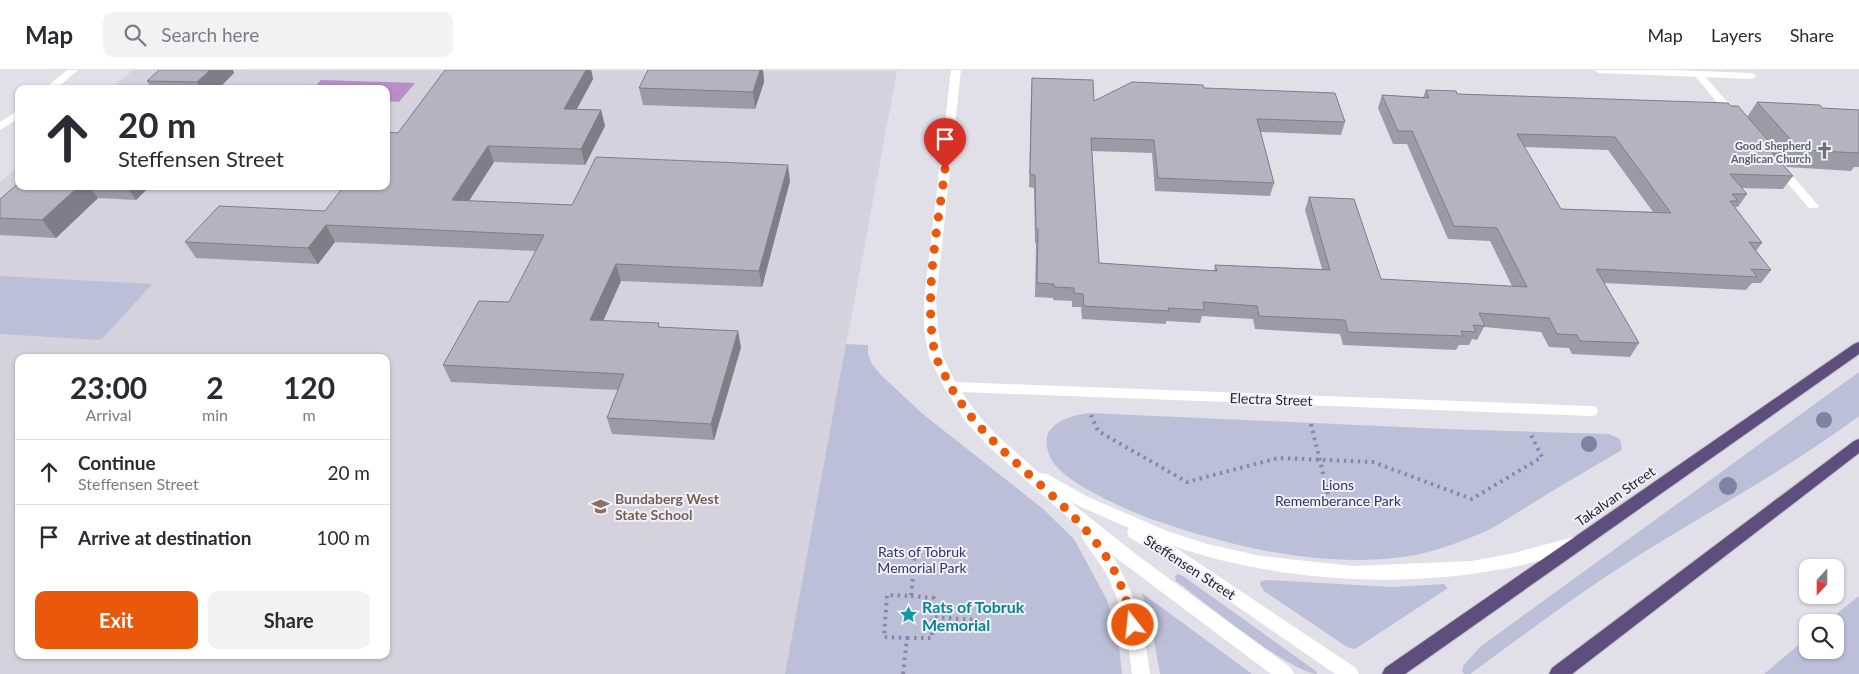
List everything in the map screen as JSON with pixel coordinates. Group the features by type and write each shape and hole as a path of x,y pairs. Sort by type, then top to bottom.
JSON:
{"highway":[{"name":"Takalvan Street","path":"1391,674 1859,347"},
{"path":"1558,674 1859,445"}],"street":[{"path":"54,85 73,70"},
{"name":"Steffensen Street","path":"956,70 930,300 931,329 936,357 951,387 970,417 994,443 1024,468 1076,506 1131,560 1285,674"},
{"path":"1599,70 1752,76"},
{"path":"1698,74 1745,128"},
{"path":"0,127 15,116"},
{"path":"1770,156 1813,206"},
{"name":"Electra Street","path":"951,387 1591,411"},
{"path":"1076,506 1207,551 1261,563 1353,573 1472,568 1514,560 1581,541"},
{"path":"1076,506 1118,579 1129,608 1137,642 1141,674"},
{"name":"Steffensen Street","path":"1076,506 1189,564 1350,674"}],"path":[{"path":"1087,392 1090,413 1098,431 1187,482 1278,458 1373,462 1472,499 1542,457 1518,408"},
{"path":"1305,400 1328,494"},
{"path":"911,596 915,555"},
{"path":"887,596 934,598 932,618 932,638 884,636 887,596"},
{"path":"932,618 979,620"},
{"path":"903,674 907,638"}],"shaded area":[{"name":"Bundaberg West State School","path":"133,70 897,71 785,674 0,674 0,182 15,169 15,190 390,190 390,85 116,85"},
{"path":"321,80 415,83 399,102 390,101 390,85 317,85"}],"green space":[{"path":"0,276 152,284 101,340 0,334"},
{"name":"Rats of Tobruk Memorial Park","path":"846,344 868,345 868,354 872,364 882,376 924,415 1042,508 1074,539 1107,600 1118,637 1122,674 785,674"},
{"path":"1859,372 1859,416 1801,456 1600,581 1470,674 1462,672 1463,666 1480,647"},
{"name":"Lions Rememberance Park","path":"1090,413 1446,429 1609,434 1620,439 1622,450 1500,524 1472,537 1443,548 1413,556 1372,560 1340,560 1277,553 1214,539 1143,516 1082,486 1058,468 1051,459 1047,448 1047,439 1049,431 1062,420"},
{"path":"1178,574 1316,671 1317,674 1287,661 1246,634 1176,581 1175,576"},
{"path":"1261,581 1392,587 1444,584 1448,588 1355,649 1347,647 1264,591 1260,584"},
{"path":"1142,593 1252,674 1160,674 1152,628"},
{"path":"1859,596 1859,674 1764,674 1799,645 1799,659 1844,659 1844,614 1836,614"}],"building":[{"path":"159,70 210,70 197,82 147,81"},
{"path":"445,70 586,70 564,109 601,110 581,149 488,146 452,200 572,205 596,157 788,165 759,271 616,264 590,320 659,323 658,327 738,331 711,424 607,418 624,374 443,365 479,301 509,302 544,235 326,225 308,248 185,242 219,206 325,211 341,190 390,190 390,132 398,133"},
{"path":"648,70 760,70 753,92 639,88"},
{"path":"1032,78 1093,80 1094,101 1132,82 1203,85 1204,88 1335,93 1345,122 1257,119 1274,183 1158,178 1154,140 1091,138 1099,263 1217,271 1215,265 1330,270 1309,197 1354,199 1381,279 1527,287 1497,228 1454,226 1412,131 1398,131 1382,95 1429,98 1426,90 1456,91 1457,94 1728,103 1731,106 1738,106 1780,154 1772,153 1793,176 1730,174 1747,194 1732,194 1738,201 1730,201 1762,243 1749,242 1771,270 1751,269 1757,277 1596,269 1639,343 1580,341 1577,335 1557,334 1549,318 1479,313 1485,326 1473,325 1476,332 1461,331 1463,336 1348,332 1345,320 1259,316 1257,306 1203,302 1204,310 1168,308 1169,311 1084,306 1083,294 1074,293 1074,288 1054,287 1054,284 1037,283 1038,229 1036,229 1035,175 1030,174","holes":["1517,134 1615,137 1671,213 1561,209"]},
{"path":"1757,102 1820,105 1822,108 1859,110 1859,153 1800,150"},
{"path":"15,186 15,190 75,190 42,220 0,218 0,199"}],"place":[{"name":"Good Shepherd Anglican Church","path":"1825,151"},
{"name":"Bundaberg West State School","path":"601,506"},
{"name":"Rats of Tobruk Memorial","path":"908,615"}],"route":[{"path":"945,169 930,300 931,329 936,357 951,387 970,417 994,443 1024,468 1070,512 1105,555 1118,579 1133,625"}]}
